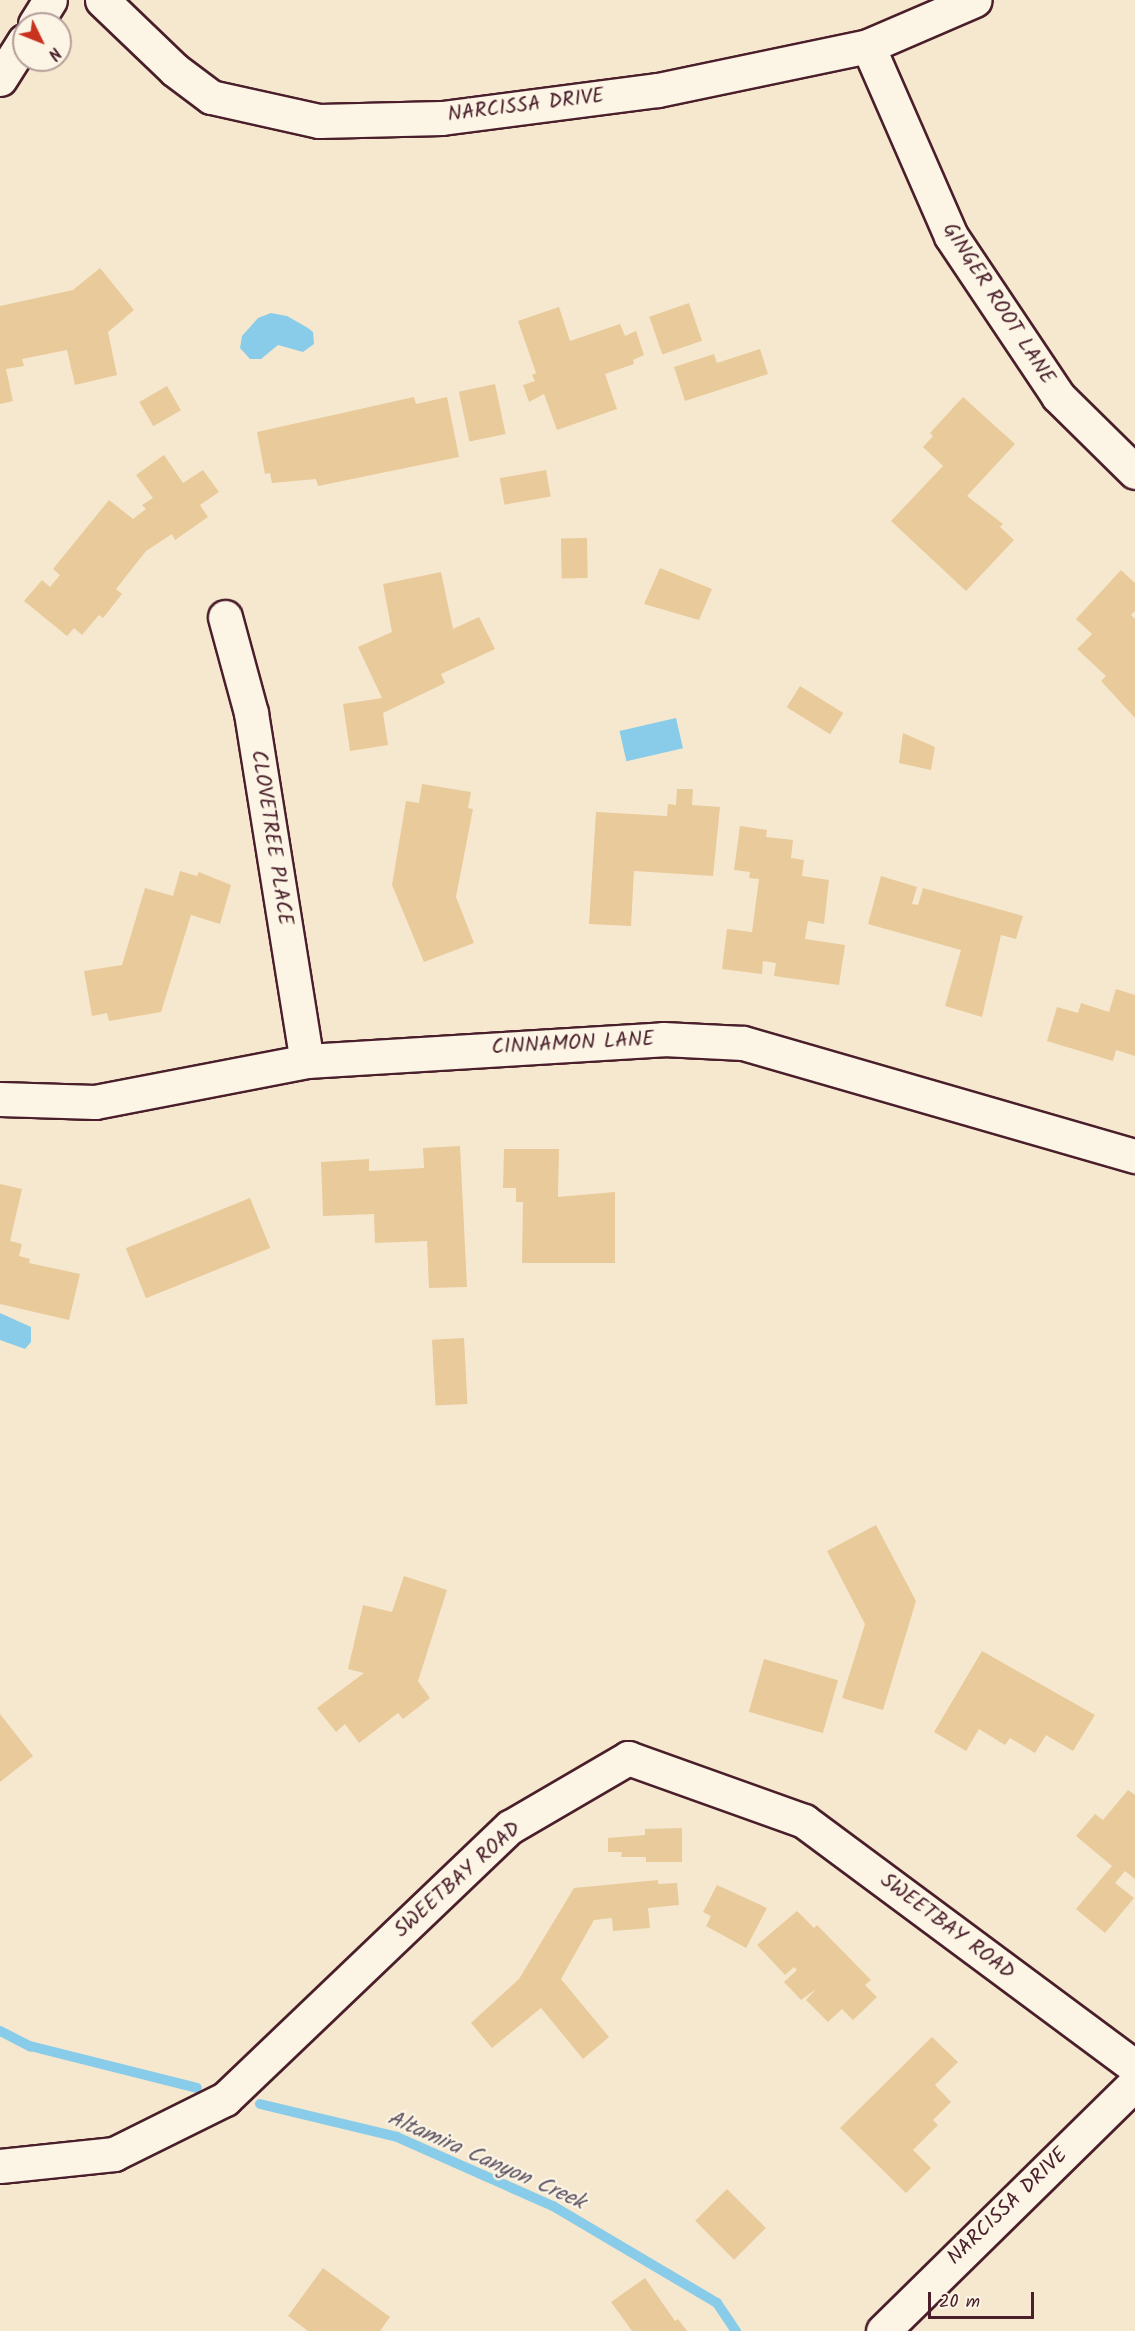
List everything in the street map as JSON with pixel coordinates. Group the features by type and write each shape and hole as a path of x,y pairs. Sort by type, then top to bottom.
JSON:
{"street":[{"name":"NARCISSA DRIVE","path":"102,0 175,70 211,97 319,121 442,118 658,90 868,45 975,0"},
{"name":"GINGER ROOT LANE","path":"868,45 951,237 1058,396 1135,472"},
{"path":"0,79 12,60"},
{"name":"CLOVETREE PLACE","path":"225,617 250,713 307,1061"},
{"name":"CINNAMON LANE","path":"0,1099 95,1102 307,1061 663,1039 743,1044 1135,1156"},
{"name":"SWEETBAY ROAD","path":"0,2166 114,2154 225,2099 510,1827 628,1758 804,1821 1135,2067"},
{"name":"NARCISSA DRIVE","path":"883,2331 1135,2083"}],"water":[{"path":"271,313 287,316 308,328 313,332 314,344 303,352 278,345 261,359 250,359 240,348 242,336 258,318"},
{"path":"676,718 683,748 626,761 619,731"},
{"path":"0,1313 31,1327 31,1342 25,1349 0,1340"}],"building":[{"path":"100,268 134,310 108,332 117,375 75,385 67,350 22,359 24,366 6,369 13,401 0,404 0,306 73,290"},
{"path":"689,303 702,341 662,354 649,317"},
{"path":"559,307 570,341 620,324 625,336 636,331 644,355 633,360 634,364 605,374 617,409 557,430 544,394 529,402 523,385 535,381 532,375 536,373 518,321"},
{"path":"760,349 768,374 685,401 674,367 714,354 717,363"},
{"path":"495,384 506,434 469,442 459,392"},
{"path":"167,386 181,410 153,426 139,402"},
{"path":"414,397 416,404 447,397 459,457 318,486 316,479 272,483 270,473 265,474 257,432"},
{"path":"963,397 1015,444 967,496 1003,524 1000,527 1014,540 966,591 891,521 943,466 923,447 933,436 930,433"},
{"path":"164,455 183,483 203,470 219,492 200,505 208,517 175,540 172,534 146,551 116,589 122,594 103,618 99,615 82,635 74,628 67,636 24,601 42,580 50,587 60,575 53,569 109,500 133,519 146,509 142,505 153,498 136,475"},
{"path":"546,470 551,497 504,505 500,478"},
{"path":"561,538 587,538 588,578 562,578"},
{"path":"660,568 712,589 699,620 644,604"},
{"path":"1121,570 1135,583 1135,611 1131,615 1135,619 1135,718 1101,681 1106,676 1077,649 1092,634 1076,619"},
{"path":"441,572 453,629 479,617 495,649 441,674 445,683 383,713 388,745 350,751 343,704 382,698 358,647 392,632 383,584"},
{"path":"800,686 843,713 830,734 787,707"},
{"path":"903,733 935,747 931,770 899,763"},
{"path":"422,784 471,792 468,808 473,809 456,897 474,943 424,962 392,885 406,801 419,803"},
{"path":"677,789 693,789 692,805 720,807 713,876 634,871 631,926 589,924 596,812 667,816 668,804 676,805"},
{"path":"740,826 767,830 766,837 793,840 791,858 804,860 802,876 829,880 824,924 808,921 805,939 845,945 839,985 774,976 776,963 763,961 762,974 722,969 727,929 752,932 759,879 749,878 750,872 734,870"},
{"path":"180,871 197,876 199,872 231,885 220,924 191,915 161,1012 109,1021 107,1013 92,1016 84,971 122,965 145,888 173,896"},
{"path":"881,876 917,887 912,904 918,905 923,888 1023,916 1016,939 1001,935 982,1017 945,1006 961,950 868,924"},
{"path":"1116,989 1135,995 1135,1056 1116,1050 1113,1061 1047,1041 1057,1007 1078,1013 1081,1003 1109,1012"},
{"path":"460,1146 467,1287 429,1288 427,1241 375,1243 374,1214 323,1216 321,1162 369,1159 369,1171 424,1168 423,1148"},
{"path":"504,1149 559,1149 558,1197 615,1192 615,1263 522,1263 523,1202 516,1202 516,1188 503,1188"},
{"path":"0,1184 22,1189 10,1241 22,1244 19,1256 30,1259 29,1263 80,1274 69,1320 0,1304"},
{"path":"250,1198 270,1248 146,1298 126,1248"},
{"path":"464,1338 467,1404 435,1406 432,1340"},
{"path":"876,1525 916,1601 883,1710 842,1698 865,1624 827,1551"},
{"path":"404,1576 447,1590 418,1681 430,1698 403,1719 398,1713 359,1743 345,1724 336,1732 317,1708 364,1673 348,1669 363,1605 392,1612"},
{"path":"982,1651 1095,1715 1073,1751 1046,1735 1035,1753 1010,1738 1005,1745 979,1729 966,1751 934,1732"},
{"path":"764,1659 838,1680 823,1733 749,1712"},
{"path":"0,1714 33,1756 0,1782"},
{"path":"1128,1790 1135,1795 1135,1879 1125,1871 1115,1883 1134,1898 1105,1933 1076,1909 1112,1866 1076,1836 1095,1814 1103,1820"},
{"path":"682,1828 682,1862 646,1862 646,1857 621,1857 622,1852 608,1852 608,1838 645,1835 645,1829"},
{"path":"658,1880 658,1884 677,1883 679,1905 648,1908 650,1928 613,1931 612,1918 594,1920 561,1979 609,2037 583,2059 541,2008 492,2048 471,2023 519,1979 574,1888"},
{"path":"717,1885 767,1908 746,1948 706,1926 711,1916 703,1912"},
{"path":"797,1911 814,1928 817,1925 871,1980 865,1985 877,1997 853,2020 842,2009 828,2022 806,2000 816,1989 801,2000 784,1982 797,1970 794,1967 785,1975 757,1945"},
{"path":"932,2037 958,2062 935,2085 951,2102 933,2120 938,2125 913,2150 931,2168 906,2193 840,2128"},
{"path":"727,2189 766,2228 734,2260 695,2221"},
{"path":"323,2268 390,2317 380,2331 308,2331 288,2316"},
{"path":"645,2278 675,2321 678,2319 687,2331 632,2331 611,2302"}],"waterway":[{"name":"Altamira Canyon Creek","path":"0,2031 30,2046 197,2088"},
{"name":"Altamira Canyon Creek","path":"260,2104 397,2137 553,2206 717,2303 736,2331"}]}
